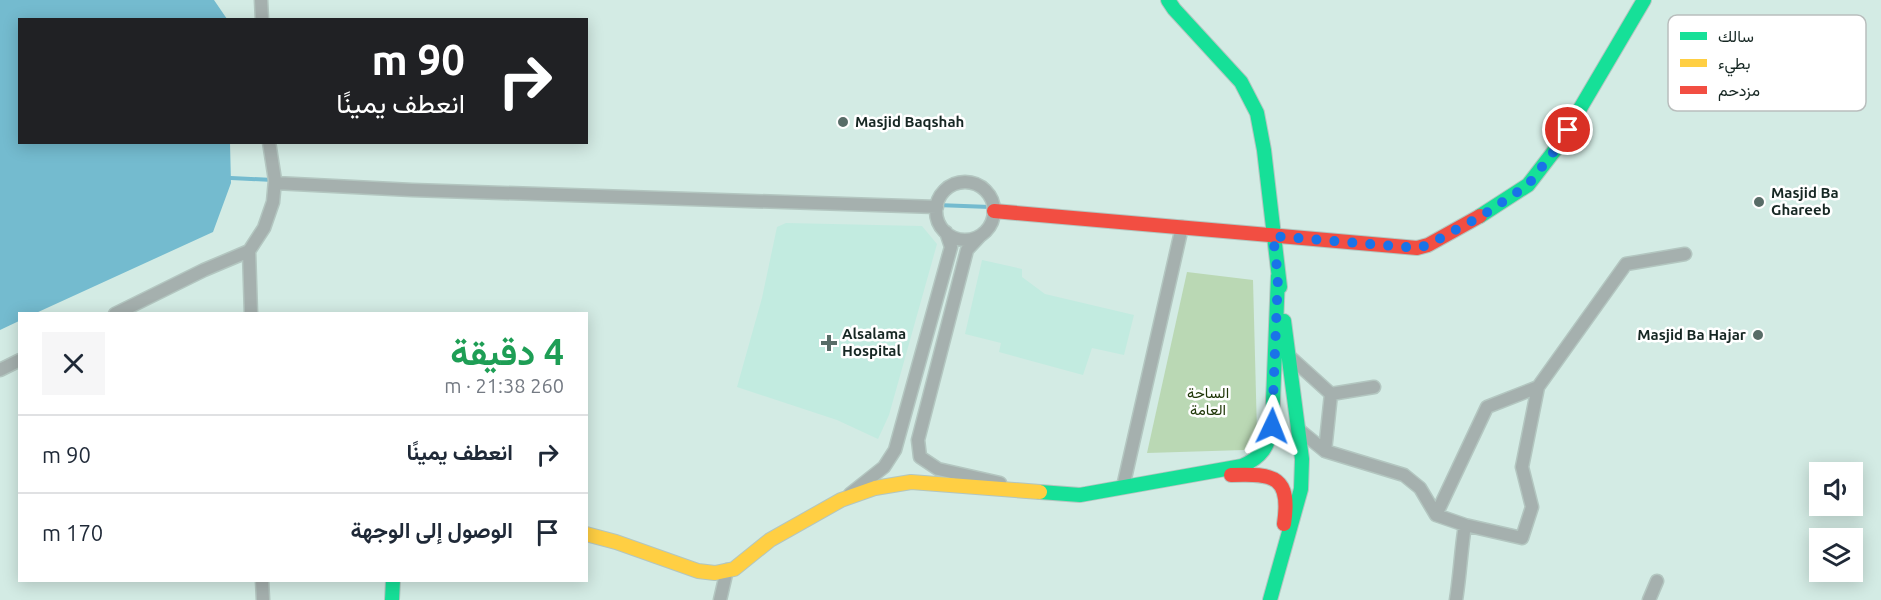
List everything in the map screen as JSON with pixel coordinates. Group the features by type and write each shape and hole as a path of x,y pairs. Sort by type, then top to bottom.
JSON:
{"main road":[{"path":"1168,0 1241,82 1257,113 1264,150 1302,459 1301,489 1270,600"},
{"path":"994,212 1417,248 1428,245 1483,215 1528,185 1558,146 1644,0"},
{"path":"588,535 698,571 715,573 734,569 770,540 841,500 875,488 911,482 1080,495 1242,466 1259,459 1269,446 1272,426 1278,276"},
{"path":"1188,476 1258,474 1282,485 1286,496 1282,558"},
{"path":"392,600 393,582"}],"street":[{"path":"261,0 262,18"},
{"path":"119,312 249,250 264,228 273,202 274,183 269,144"},
{"path":"981,235 972,239 954,237 940,225 937,207 939,197 953,184 963,182 981,186 993,202 994,212 987,229 967,250 918,440 920,457 938,468 1042,493"},
{"path":"274,183 412,190 937,207"},
{"path":"1123,487 1182,227"},
{"path":"841,500 884,467 895,450 951,247 946,232"},
{"path":"249,250 251,312"},
{"path":"1298,429 1325,451 1404,475 1420,488 1436,514 1465,525 1522,538 1532,507 1522,467 1538,387 1626,264 1685,254"},
{"path":"1289,356 1331,394"},
{"path":"0,370 18,361"},
{"path":"1331,394 1374,387"},
{"path":"1436,514 1487,407 1538,387"},
{"path":"1325,451 1331,394"},
{"path":"1456,600 1465,525"},
{"path":"720,600 727,570"},
{"path":"1649,600 1658,581"},
{"path":"262,582 263,600"}],"shaded area":[{"name":"Alsalama Hospital","path":"786,223 922,226 937,244 889,415 878,439 837,420 737,387 762,298 777,227"},
{"path":"982,260 1022,269 1022,277 1045,294 1134,315 1124,355 1092,348 1083,375 999,352 1001,343 965,334"}],"green space":[{"name":"الساحة العامة","path":"1187,272 1253,280 1257,433 1252,445 1244,450 1147,453"}],"water":[{"path":"0,0 214,0 226,18 18,18 18,144 230,144 231,183 213,232 38,312 18,312 18,321 0,330"}],"waterway":[{"path":"231,178 273,180"},
{"path":"937,205 990,207"}],"traffic: fast":[{"path":"1168,0 1241,82 1257,113 1264,150 1280,287"},
{"path":"1480,216 1528,185 1558,146 1644,0"},
{"path":"1040,492 1080,495 1242,466 1255,459 1266,446 1272,426 1278,276"},
{"path":"1270,600 1301,489 1302,459 1284,321"},
{"path":"392,600 393,582"}],"traffic: slow":[{"path":"588,535 698,571 715,573 734,569 770,540 841,500 875,488 911,482 1040,492"}],"traffic: jam":[{"path":"994,211 1417,248 1428,245 1480,216"},
{"path":"1231,475 1259,475 1277,481 1285,496 1284,524"}],"place":[{"name":"Masjid Baqshah","path":"843,122"},
{"name":"Masjid Ba Ghareeb","path":"1759,202"},
{"name":"Masjid Ba Hajar","path":"1758,335"},
{"name":"Alsalama Hospital","path":"829,343"}],"route":[{"path":"1272,426 1278,276 1273,236 1417,248 1428,245 1483,215 1528,185 1568,130"}]}
